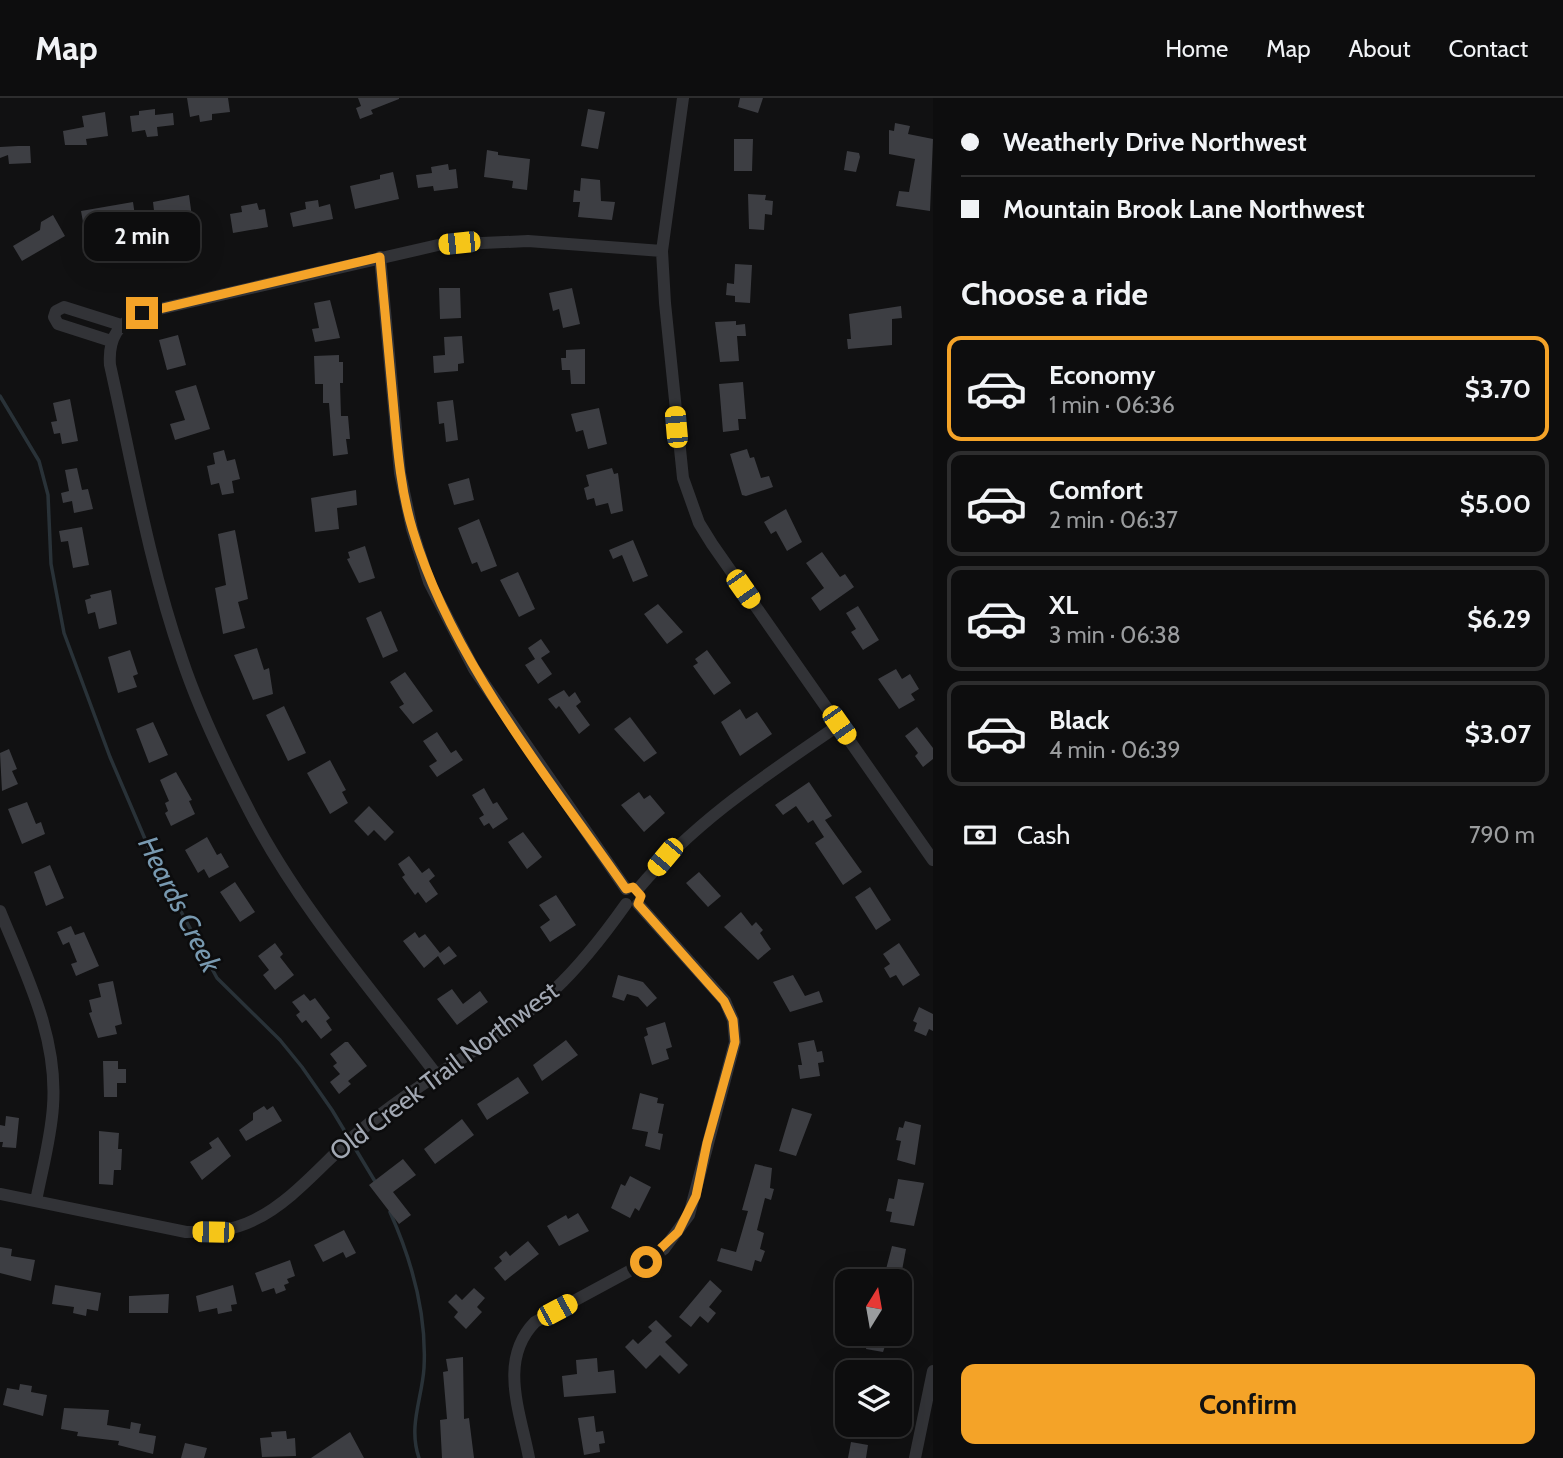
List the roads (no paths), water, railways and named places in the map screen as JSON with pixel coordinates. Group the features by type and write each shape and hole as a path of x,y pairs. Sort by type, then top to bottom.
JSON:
{"street":[{"path":"683,98 662,251 678,451 690,501 712,544 933,860"},
{"path":"436,1074 294,887 252,817 215,742 182,659 155,571 110,365 111,341 121,325 142,313 438,245 492,241 662,251"},
{"path":"380,257 400,473 412,529 429,582 474,669 632,889"},
{"path":"111,341 58,324 54,317 56,311 64,307 121,325"},
{"path":"529,1458 514,1374 515,1350 523,1335 535,1322 646,1262 678,1232 696,1196 707,1143 735,1042 733,1020 724,1001 632,904 623,898 702,822 839,725"},
{"name":"Old Creek Trail Northwest","path":"0,1194 186,1232 213,1232 237,1227 274,1208 360,1131 436,1074 511,1024 552,991 632,904"},
{"path":"0,911 42,1013 52,1064 51,1120 36,1201"},
{"path":"915,1458 933,1371"}],"waterway":[{"name":"Heards Creek","path":"0,396 39,461 48,495 51,564 64,633 110,757 157,867 217,978 280,1040 302,1067 332,1110 376,1183"},
{"name":"Heards Creek","path":"390,1212 411,1268 423,1327 424,1368 415,1424 419,1458"}]}
